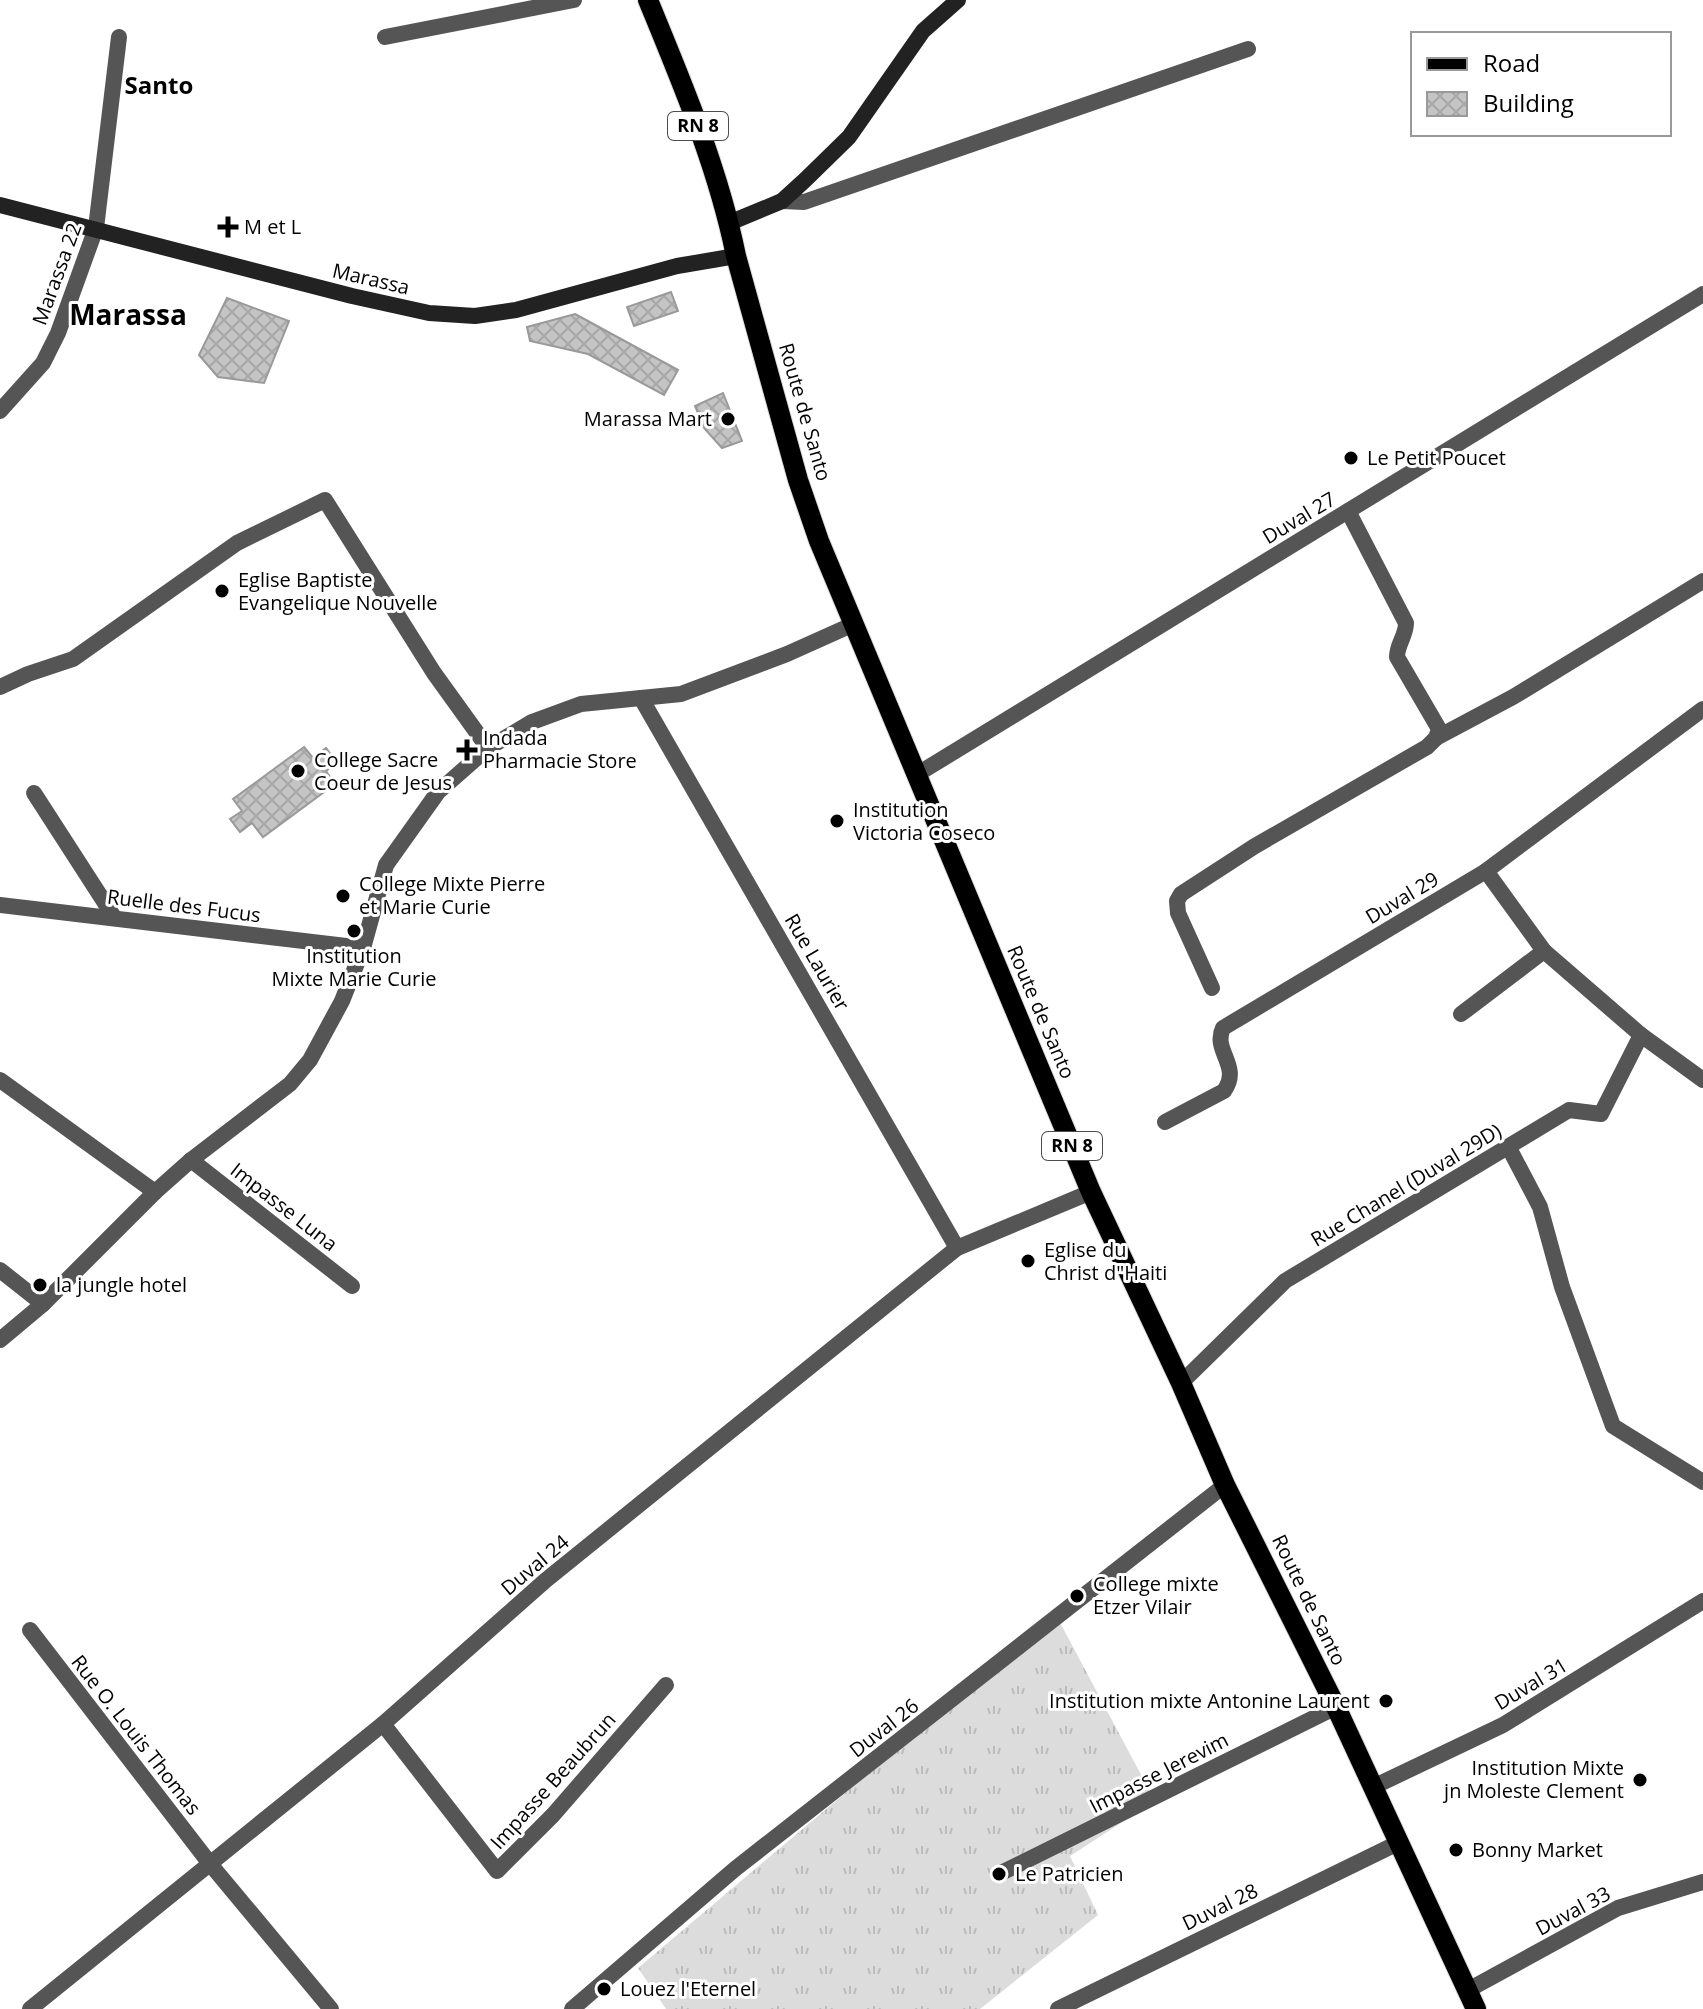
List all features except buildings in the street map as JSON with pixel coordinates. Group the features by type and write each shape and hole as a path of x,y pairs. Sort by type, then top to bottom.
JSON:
{"main road":[{"name":"Route de Santo","path":"648,0 694,113 729,223 798,480 819,541 1091,1192 1181,1383 1225,1485 1336,1707 1472,2000"},
{"path":"729,223 782,201 849,137 923,31 958,0"},
{"name":"Marassa","path":"0,205 429,313 475,316 516,310 677,266 736,256"}],"street":[{"path":"385,37 574,0"},
{"name":"Marassa 22","path":"0,411 43,363 58,333 96,228 119,37"},
{"path":"782,201 804,202 1248,49"},
{"name":"Duval 27","path":"916,775 1703,294"},
{"path":"0,687 73,659 237,543 325,500 434,673 488,748"},
{"path":"1348,511 1406,623 1397,657 1439,729 1436,738"},
{"path":"1212,988 1178,913 1177,901 1181,894 1255,846 1427,747 1436,738 1526,690 1703,581"},
{"path":"0,1340 43,1304 155,1192 191,1160 290,1084 310,1060 342,1001 363,948 386,865 438,792 488,748 532,722 581,704 681,694 787,654 854,624"},
{"name":"Rue Laurier","path":"641,698 957,1248"},
{"name":"Duval 29","path":"1165,1122 1224,1091 1230,1084 1232,1075 1220,1039 1223,1028 1486,871 1703,709"},
{"path":"34,793 114,917"},
{"path":"1486,871 1544,951 1641,1035 1703,1080"},
{"name":"Ruelle des Fucus","path":"0,905 363,948"},
{"path":"1461,1014 1544,951"},
{"name":"Rue Chanel (Duval 29D)","path":"1181,1383 1285,1281 1569,1110 1601,1114 1641,1035"},
{"path":"0,1080 155,1192"},
{"path":"1509,1148 1540,1207 1562,1287 1613,1426 1703,1482"},
{"name":"Impasse Luna","path":"191,1160 352,1286"},
{"name":"Duval 24","path":"30,2009 383,1724 546,1580 957,1248 1091,1192"},
{"path":"0,1270 43,1304"},
{"name":"Duval 26","path":"572,2009 735,1869 1225,1485"},
{"name":"Duval 31","path":"1373,1787 1503,1725 1703,1601"},
{"name":"Rue O. Louis Thomas","path":"30,1630 211,1865 331,2009"},
{"name":"Impasse Beaubrun","path":"383,1724 497,1871 553,1815 666,1685"},
{"name":"Impasse Jerevim","path":"999,1874 1336,1707"},
{"name":"Duval 28","path":"1058,2009 1400,1842"},
{"name":"Duval 33","path":"1472,2000 1618,1908 1703,1882"}],"green space":[{"path":"1056,1615 1155,1801 1070,1856 1098,1915 980,2009 666,2009 638,1968"}],"place":[{"name":"M et L","path":"228,227"},
{"name":"Marassa Mart","path":"728,419"},
{"name":"Le Petit Poucet","path":"1351,458"},
{"name":"Eglise Baptiste Evangelique Nouvelle","path":"222,591"},
{"name":"Indada Pharmacie Store","path":"467,750"},
{"name":"College Sacre Coeur de Jesus","path":"298,771"},
{"name":"Institution Victoria Coseco","path":"837,821"},
{"name":"College Mixte Pierre et Marie Curie","path":"343,896"},
{"name":"Institution Mixte Marie Curie","path":"354,931"},
{"name":"Eglise du Christ d\"Haiti","path":"1028,1261"},
{"name":"la jungle hotel","path":"40,1285"},
{"name":"College mixte Etzer Vilair","path":"1077,1596"},
{"name":"Institution mixte Antonine Laurent","path":"1386,1701"},
{"name":"Institution Mixte jn Moleste Clement","path":"1640,1780"},
{"name":"Bonny Market","path":"1456,1850"},
{"name":"Le Patricien","path":"999,1874"},
{"name":"Louez l'Eternel","path":"604,1989"}],"district":[{"name":"Santo","path":"159,86"},
{"name":"Marassa","path":"128,315"}]}
